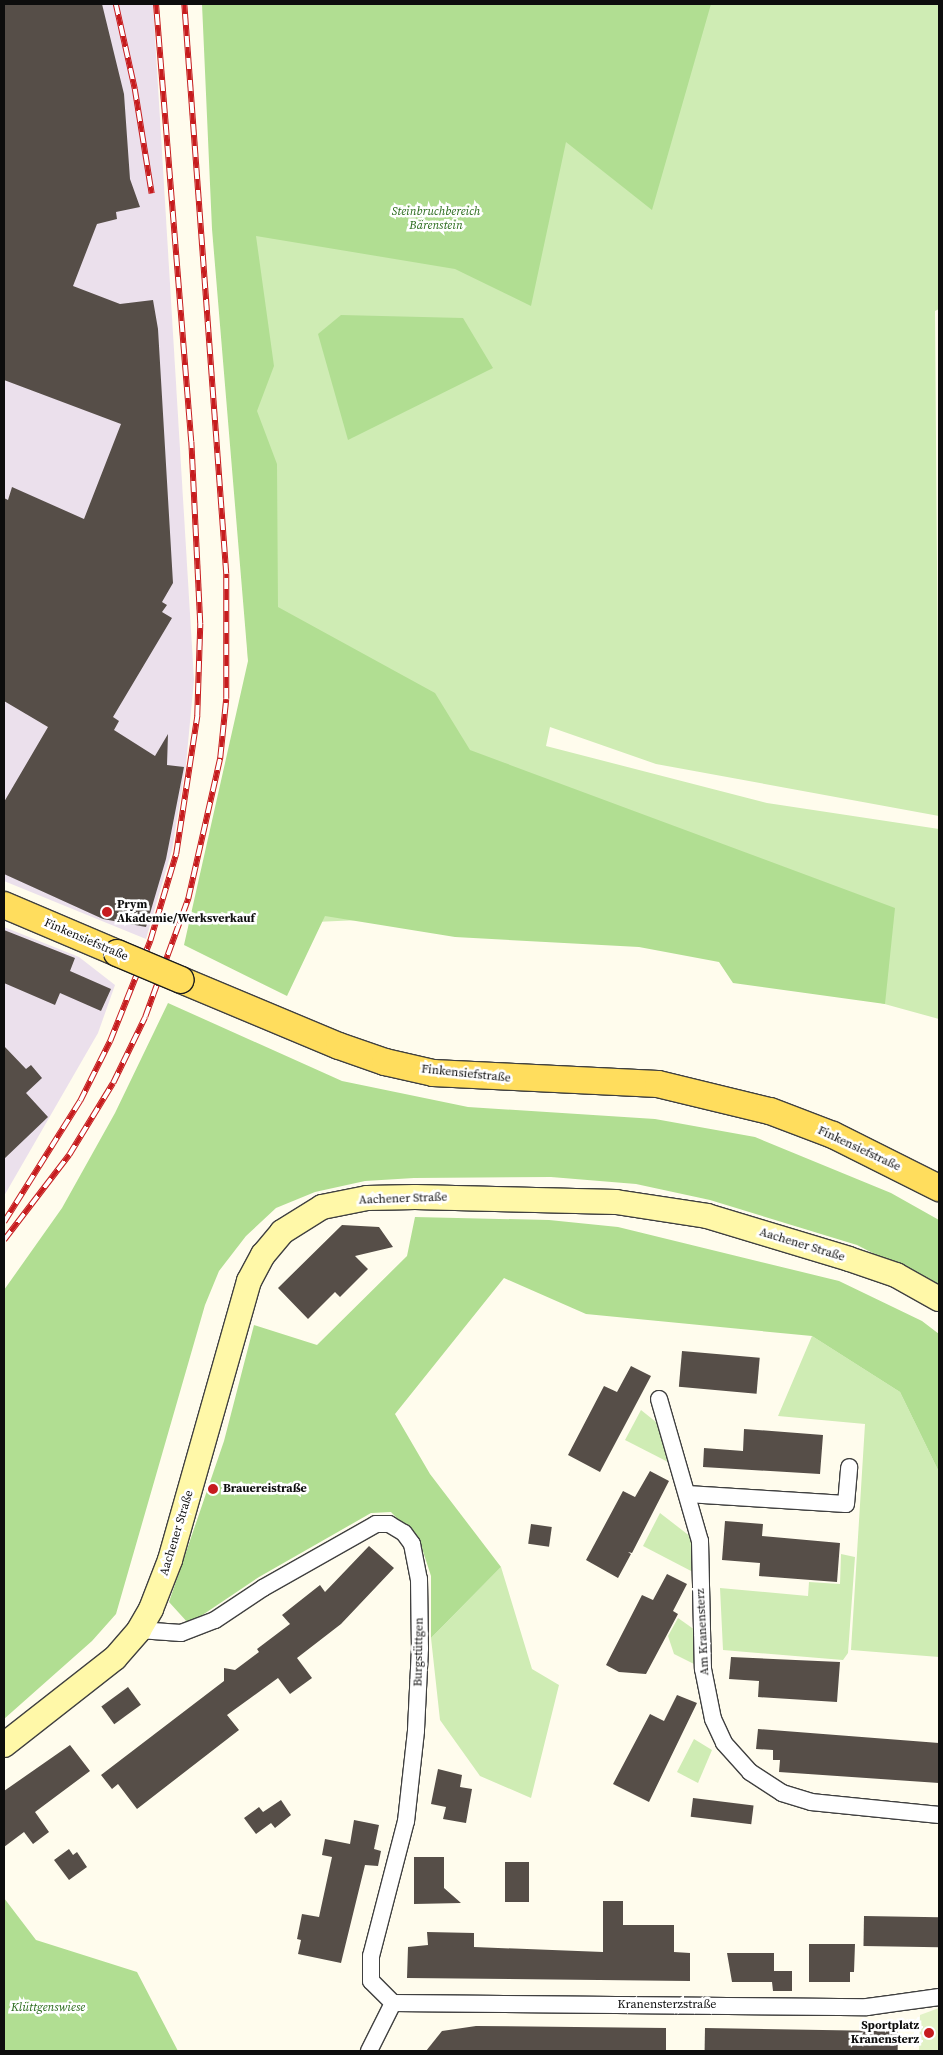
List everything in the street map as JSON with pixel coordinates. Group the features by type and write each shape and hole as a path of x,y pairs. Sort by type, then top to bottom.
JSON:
{"main road":[{"name":"Finkensiefstraße","path":"4,905 339,1046 385,1062 433,1073 658,1084 770,1111 834,1135 939,1188"}],"street":[{"name":"Aachener Straße","path":"4,1745 115,1658 139,1630 170,1560 249,1281 263,1255 282,1232 322,1207 367,1198 415,1197 616,1202 707,1216 850,1258 896,1275 939,1299"},
{"name":"Am Kranensterz","path":"659,1399 700,1540 703,1669 713,1719 737,1758 782,1793 811,1802 939,1815"},
{"path":"687,1494 846,1504 849,1467"},
{"name":"Burgstüttgen","path":"139,1630 181,1633 215,1620 263,1588 376,1524 389,1524 404,1533 412,1544 419,1589 420,1648 416,1731 406,1821 371,1956 371,1981 393,2003"},
{"name":"Kranensterzstraße","path":"393,2003 867,2007 939,1997"},
{"path":"369,2051 393,2003"}],"shaded area":[{"path":"4,4 153,4 194,680 186,764 172,850 146,939 4,881"},
{"path":"4,927 79,957 115,985 98,1033 4,1196"}],"green space":[{"name":"Steinbruchbereich Bärenstein","path":"202,4 711,4 652,210 566,142 531,306 455,269 256,236 274,366 257,411 277,464 278,607 435,693 470,750 895,908 885,1004 733,983 719,962 639,947 455,937 325,916 287,996 184,945 248,661 212,229"},
{"name":"Steinbruchbereich Bärenstein","path":"711,4 939,4 939,309 935,311 939,816 656,764 550,727 546,746 767,803 939,829 939,1019 710,956 472,915 315,922 251,706 222,252"},
{"path":"341,315 463,318 493,368 348,440 318,334"},
{"path":"168,1003 342,1081 468,1107 655,1119 755,1137 891,1193 939,1220 939,1287 857,1245 710,1200 636,1184 551,1177 414,1178 365,1181 315,1192 276,1208 246,1236 219,1271 205,1305 116,1614 92,1641 4,1719 4,1290 62,1208 115,1113"},
{"path":"415,1217 549,1220 618,1227 839,1281 922,1321 939,1334 939,1472 900,1392 812,1336 586,1314 504,1278 395,1414 430,1474 501,1567 431,1638 431,1576 420,1542 391,1512 371,1513 259,1577 189,1624 169,1602 224,1441 254,1325 317,1345 407,1256"},
{"path":"812,1336 900,1392 939,1472 939,1657 851,1650 865,1424 778,1416"},
{"path":"641,1410 656,1422 670,1463 625,1440"},
{"path":"660,1513 691,1537 693,1572 643,1546"},
{"path":"841,1554 855,1557 848,1653 843,1660 723,1650 720,1588 808,1596 809,1582 840,1584"},
{"path":"501,1567 532,1669 559,1685 531,1798 480,1776 440,1720 431,1638"},
{"path":"678,1618 695,1630 696,1665 674,1654 668,1636"},
{"path":"694,1739 712,1750 698,1783 677,1772"},
{"name":"Klüttgenswiese","path":"4,1898 36,1940 137,1972 178,2051 4,2051"},
{"name":"Sportplatz Kranensterz","path":"939,2008 939,2051 919,2051 920,2015"}],"building":[{"path":"4,4 102,4 124,94 130,179 140,207 116,212 117,219 97,224 73,286 120,304 153,300 158,329 173,583 162,602 167,605 162,612 172,618 113,717 119,721 114,730 155,756 168,734 167,765 184,767 166,859 146,927 103,919 4,874 4,802 48,727 4,701 4,498 8,500 12,487 84,519 121,424 4,380"},
{"path":"4,930 75,958 70,971 111,989 101,1011 60,993 55,1005 4,983"},
{"path":"4,1046 26,1069 31,1065 42,1078 26,1093 48,1117 4,1159"},
{"path":"342,1225 379,1227 393,1247 355,1256 368,1269 340,1297 335,1292 308,1319 278,1288"},
{"path":"682,1351 760,1358 757,1394 679,1387"},
{"path":"631,1366 651,1376 600,1472 568,1455 604,1386 617,1392"},
{"path":"744,1429 823,1435 820,1474 703,1467 704,1448 743,1451"},
{"path":"650,1471 669,1481 632,1553 628,1552 631,1554 618,1578 586,1560 623,1491 635,1497"},
{"path":"725,1521 763,1524 762,1536 840,1543 837,1582 759,1576 760,1563 722,1560"},
{"path":"531,1524 552,1527 549,1547 528,1544"},
{"path":"369,1546 394,1568 341,1624 297,1658 312,1678 290,1694 278,1678 227,1715 239,1730 137,1809 118,1784 112,1789 101,1775 224,1681 224,1668 235,1670 259,1652 257,1649 290,1624 282,1615 320,1585 325,1592"},
{"path":"667,1574 687,1584 673,1611 678,1614 646,1674 619,1672 606,1665 642,1595 653,1600"},
{"path":"731,1657 840,1662 837,1702 758,1697 759,1681 729,1679"},
{"path":"128,1687 141,1705 114,1724 101,1706"},
{"path":"677,1695 697,1703 649,1802 613,1784 650,1714 664,1721"},
{"path":"758,1729 939,1743 939,1783 779,1772 780,1760 773,1760 773,1750 756,1749"},
{"path":"70,1745 90,1771 35,1812 49,1832 33,1844 24,1832 4,1847 4,1791"},
{"path":"438,1769 462,1775 460,1787 472,1789 466,1823 443,1819 446,1807 431,1804"},
{"path":"693,1798 754,1805 751,1824 691,1817"},
{"path":"281,1800 291,1815 275,1828 271,1823 256,1834 244,1818 259,1807 263,1812"},
{"path":"354,1820 379,1825 374,1849 381,1851 378,1866 365,1865 341,1963 298,1954 301,1940 297,1939 302,1914 319,1917 332,1857 322,1855 325,1839 350,1844"},
{"path":"69,1849 73,1855 77,1852 87,1867 69,1880 54,1860"},
{"path":"414,1857 444,1857 444,1888 461,1903 414,1904"},
{"path":"505,1862 529,1862 529,1902 505,1902"},
{"path":"603,1901 623,1901 623,1925 674,1925 674,1952 690,1953 690,1981 407,1978 408,1947 428,1945 427,1932 474,1933 474,1947 603,1952"},
{"path":"864,1916 939,1917 938,1947 863,1946"},
{"path":"809,1944 855,1944 854,1972 850,1972 850,1982 809,1982"},
{"path":"727,1953 774,1953 774,1971 792,1971 792,1991 773,1991 772,1982 732,1982"},
{"path":"476,2026 666,2028 666,2051 426,2051 442,2031"},
{"path":"705,2028 898,2031 898,2051 705,2051"}],"railway":[{"path":"116,4 135,89 152,194"},
{"path":"4,1222 80,1101 110,1041 150,941 176,854 197,716 200,624 191,442 156,4"},
{"path":"4,1240 69,1155 113,1083 145,1017 188,899 220,758 226,699 226,574 184,4"}],"place":[{"name":"Prym Akademie/Werksverkauf","path":"107,912"},
{"name":"Brauereistraße","path":"213,1489"},
{"name":"Sportplatz Kranensterz","path":"929,2033"}]}
